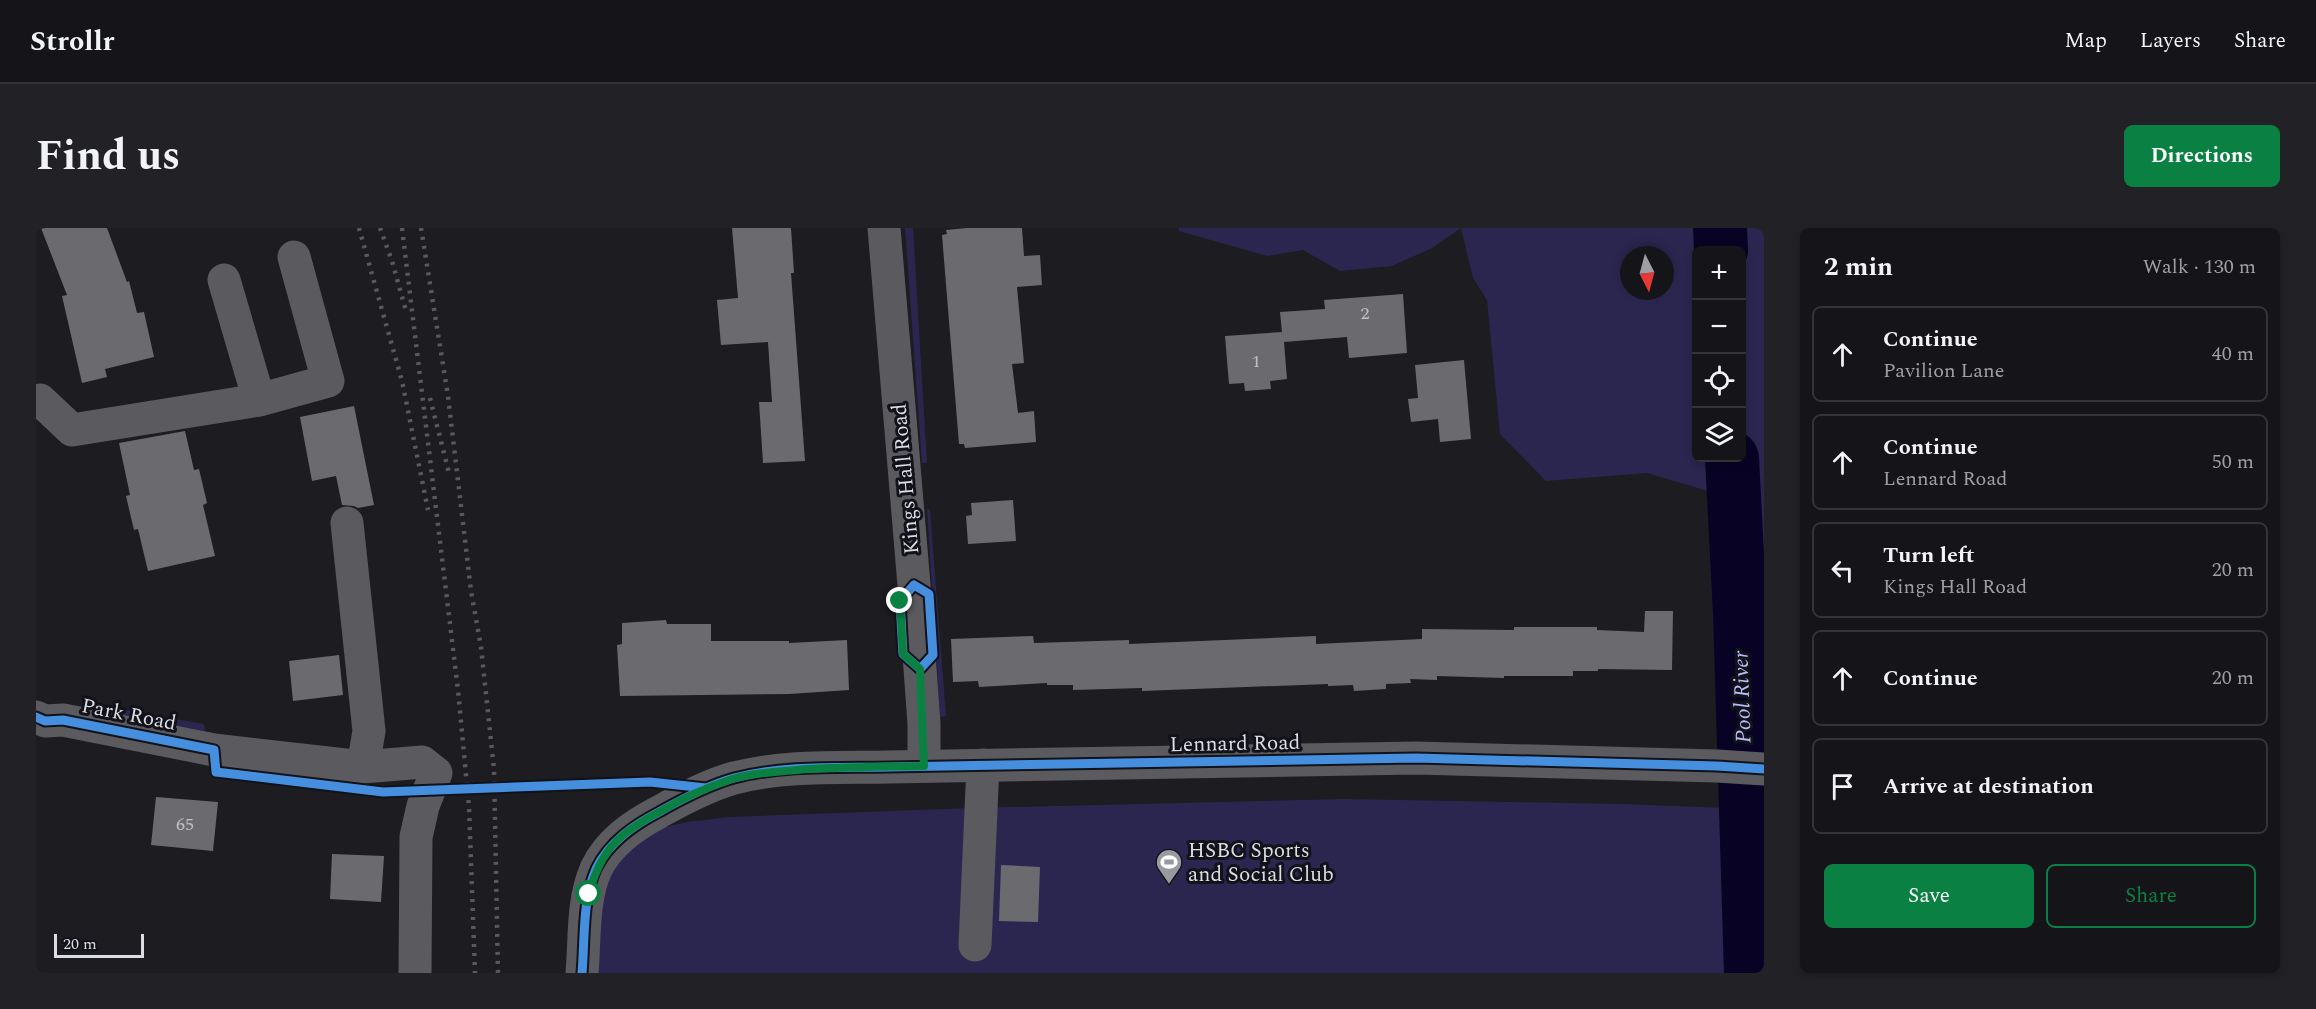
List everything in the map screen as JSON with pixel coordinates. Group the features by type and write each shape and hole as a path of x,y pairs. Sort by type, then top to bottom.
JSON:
{"street":[{"name":"Kings Hall Road","path":"884,228 915,585 924,724 924,766"},
{"path":"36,401 40,400 72,430 259,400 328,381 294,257"},
{"path":"224,280 259,400"},
{"path":"347,523 369,731 363,767"},
{"name":"Park Road","path":"36,717 45,721 63,720 214,750 363,767 422,762 435,773 423,806 416,837 415,973"},
{"name":"Lennard Road","path":"582,973 589,894 603,855 637,824 708,788 734,778 821,768 1416,758 1764,769"},
{"path":"975,945 983,765"}],"shaded area":[{"path":"905,228 913,228 927,463 922,463"},
{"path":"1179,228 1461,228 1432,248 1392,266 1340,271 1303,250 1267,256 1179,231"},
{"path":"1461,228 1764,228 1764,729 1728,726 1727,515 1708,491 1647,473 1546,481 1500,434 1487,300 1473,278"},
{"path":"927,509 930,510 946,716 940,717"},
{"path":"93,704 204,724 205,731 93,711"},
{"name":"HSBC Sports and Social Club","path":"1344,799 1726,808 1741,973 593,973 597,926 609,871 651,830 687,822 729,817 970,808"},
{"path":"1754,808 1764,809 1764,973 1756,973"}],"building":[{"path":"41,228 107,228 127,282 129,281 137,313 144,312 154,357 105,369 107,377 82,383 62,296 67,295"},
{"path":"732,228 791,228 794,273 791,273 805,461 763,463 759,402 772,402 768,342 721,345 717,300 738,298"},
{"path":"1022,228 1024,256 1040,255 1042,285 1017,287 1024,363 1012,364 1018,413 1034,411 1036,442 965,448 964,444 959,444 942,235 947,234 946,230"},
{"path":"1403,294 1407,353 1349,358 1347,337 1284,342 1287,379 1270,381 1271,389 1245,391 1244,383 1229,384 1225,336 1282,332 1280,312 1325,309 1324,300"},
{"path":"1464,360 1471,439 1440,442 1438,419 1411,422 1408,399 1418,398 1415,365"},
{"path":"354,406 374,505 358,508 342,505 336,476 312,481 300,417"},
{"path":"185,431 194,470 199,469 207,503 203,505 215,556 148,571 138,529 134,530 126,496 130,495 119,443"},
{"path":"1013,500 1016,541 968,544 966,516 972,515 971,503"},
{"path":"1645,611 1673,611 1672,670 1598,669 1598,671 1573,671 1573,676 1504,676 1504,678 1437,676 1437,680 1410,679 1411,683 1386,684 1386,689 1354,691 1353,685 1328,686 1328,684 1142,691 1142,688 1073,690 1073,685 1047,685 1047,683 979,687 978,681 953,682 951,639 1033,636 1034,643 1129,640 1129,644 1316,636 1316,644 1422,639 1422,629 1514,630 1514,627 1597,627 1597,630 1644,632"},
{"path":"666,620 667,624 711,624 711,641 789,641 789,643 847,640 849,690 789,694 620,696 617,645 622,644 622,623"},
{"path":"339,655 343,695 293,701 289,661"},
{"path":"156,797 218,802 213,851 151,845"},
{"path":"332,854 384,856 381,902 330,899"},
{"path":"1001,865 1040,867 1038,922 999,921"}],"waterway":[{"name":"Pool River","path":"1720,228 1721,246"},
{"name":"Pool River","path":"1732,462 1740,613 1751,973"}],"railway":[{"path":"359,228 402,381 428,510"},
{"path":"380,228 406,311"},
{"path":"402,228 458,690 469,807 475,973"},
{"path":"421,228 448,396 471,591 481,647 494,769 498,973"},
{"path":"430,398 449,473"}],"cycle path":[{"path":"914,585 929,594 933,655 920,669 903,654 900,601 914,585"},
{"path":"36,717 45,721 63,720 214,750 216,772 383,792 650,782 706,788"},
{"path":"582,973 588,894 601,859 615,843 650,817 715,784 753,774 831,767 1416,758 1764,769"}],"place":[{"name":"HSBC Sports and Social Club","path":"1169,885"}],"route":[{"path":"589,894 603,855 637,824 670,806 734,778 821,768 924,766 920,669 903,654 900,601"}]}
